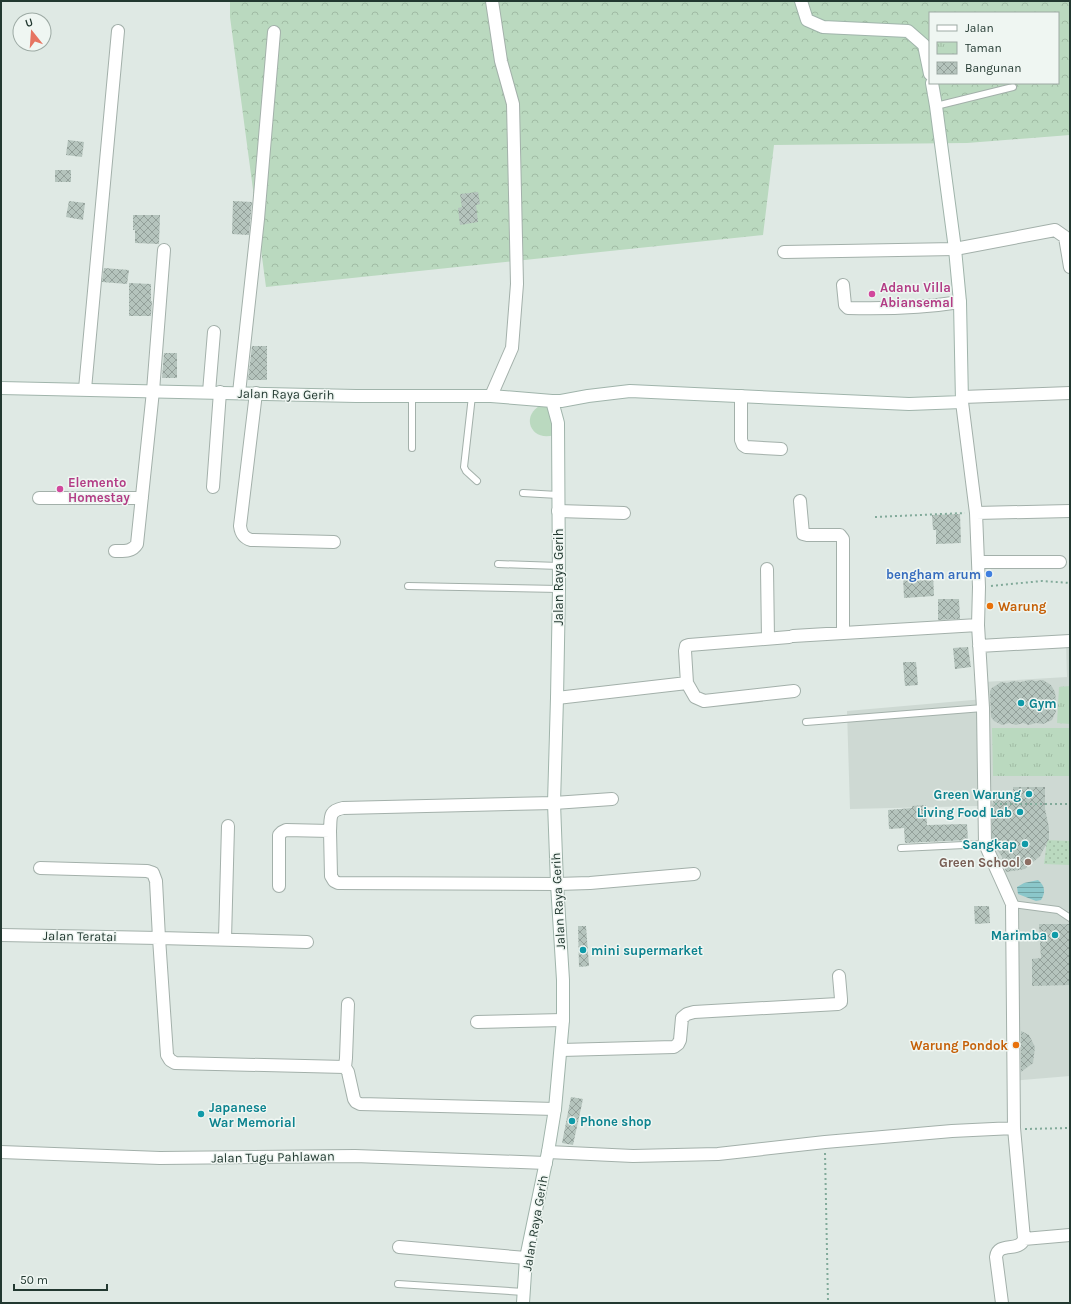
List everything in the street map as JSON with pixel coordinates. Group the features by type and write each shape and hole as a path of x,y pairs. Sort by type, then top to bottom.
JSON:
{"street":[{"path":"491,396 512,348 517,284 513,104 501,61 492,1"},
{"path":"801,1 807,20 823,27 908,31 924,45 929,69"},
{"path":"85,389 118,31"},
{"path":"239,393 258,219 274,32"},
{"path":"932,84 955,250 960,302 962,399 976,513 979,562 978,625 983,708 985,844 1012,904 1014,1128 1024,1239 1023,1244 1019,1246 1000,1249 997,1252 996,1257 1002,1303"},
{"path":"784,252 955,250 1055,230 1064,236 1070,267"},
{"path":"115,551 131,550 137,544 153,391 164,250"},
{"path":"843,285 845,305 848,308 888,309 923,307 960,302"},
{"path":"213,487 215,392 214,332"},
{"name":"Jalan Raya Gerih","path":"1,388 412,396 491,396 552,401 558,423 559,566 554,803 563,980 563,1020 555,1109 547,1157 526,1258 523,1298"},
{"path":"552,401 630,391 909,404 962,399 1070,393"},
{"path":"256,393 240,526 242,535 251,540 334,542"},
{"path":"741,396 741,440 743,445 746,447 781,449"},
{"path":"39,498 142,498"},
{"path":"800,501 803,534 840,535 843,539 843,633"},
{"path":"558,511 624,514"},
{"path":"976,513 1070,511"},
{"path":"979,562 1060,562"},
{"path":"767,569 768,639"},
{"path":"794,691 704,701 695,697 687,683 686,646 692,644 791,636 978,625"},
{"path":"979,646 1070,641"},
{"path":"557,698 687,683"},
{"path":"612,799 554,803 343,808 336,810 331,814 331,876 338,884 557,884 590,883 694,874"},
{"path":"225,939 228,826"},
{"path":"279,886 279,835 286,830 330,831"},
{"path":"40,868 147,871 153,873 156,881 167,1055 170,1060 175,1063 345,1067"},
{"name":"Jalan Teratai","path":"1,935 307,942"},
{"path":"561,1050 674,1047 680,1040 682,1018 687,1014 694,1012 838,1004 841,1002 839,976"},
{"path":"348,1004 345,1067 348,1072 356,1102 360,1104 555,1109"},
{"path":"477,1022 563,1020"},
{"name":"Jalan Tugu Pahlawan","path":"1,1152 160,1158 355,1156 547,1157 718,1154 825,1142 952,1131 1014,1128"},
{"path":"1024,1239 1070,1235"},
{"path":"399,1248 526,1258"}],"lane":[{"path":"936,106 1013,88"},
{"path":"412,396 412,448"},
{"path":"472,396 464,467 466,471 477,481"},
{"path":"523,493 558,495"},
{"path":"498,564 559,566"},
{"path":"408,586 558,589"},
{"path":"806,722 983,708"},
{"path":"902,848 985,844"},
{"path":"1012,904 1058,910 1070,918"},
{"path":"398,1284 523,1298"}],"path":[{"path":"875,517 976,513"},
{"path":"979,587 1042,581 1070,582"},
{"path":"985,804 1070,804"},
{"path":"1014,1128 1070,1128"},
{"path":"825,1142 828,1301"}],"shaded area":[{"name":"Green School","path":"1066,641 1070,641 1070,1076 1009,1081 1006,905 979,844 978,806 850,809 847,711 984,699 983,682 1067,677"}],"green space":[{"path":"230,1 1070,1 1070,135 967,143 774,145 763,235 266,287 230,17"},
{"path":"541,405 552,405 554,435 539,435 531,427 531,415"},
{"path":"1070,686 1070,724 1057,723 1059,687"},
{"path":"992,728 1070,728 1070,776 993,776"},
{"path":"1047,840 1070,841 1070,865 1044,864"}],"water":[{"path":"1038,880 1044,889 1044,894 1041,900 1036,901 1018,894 1017,887 1024,883"}],"building":[{"path":"68,140 84,142 82,157 66,155"},
{"path":"55,170 71,170 71,182 55,182"},
{"path":"478,192 480,204 476,205 478,222 460,225 458,208 462,207 460,194"},
{"path":"69,201 85,203 83,220 66,217"},
{"path":"233,201 252,202 249,235 232,234"},
{"path":"133,215 160,215 159,244 135,243"},
{"path":"104,268 129,270 127,284 102,282"},
{"path":"129,283 151,284 151,316 129,316"},
{"path":"252,346 267,346 267,380 248,380"},
{"path":"164,353 177,353 177,378 162,378"},
{"path":"960,514 961,543 936,544 936,530 933,530 932,515"},
{"path":"933,573 934,596 904,598 903,575"},
{"path":"938,599 959,599 960,619 938,620"},
{"path":"968,647 971,667 955,669 953,648"},
{"path":"903,662 916,662 918,685 905,686"},
{"name":"Gym","path":"1029,680 1043,680 1051,685 1055,692 1056,702 1056,711 1052,720 1043,724 1036,723 1029,725 1023,723 1016,725 1009,723 1002,725 994,721 991,717 990,691 992,688 1001,682 1021,682"},
{"path":"1013,787 1045,787 1045,809 1049,828 1049,839 1040,856 1025,869 1006,872 1002,857 992,842 992,805 996,793 1013,793"},
{"path":"926,805 927,825 967,824 968,840 905,843 904,828 889,829 888,810"},
{"path":"974,906 989,906 990,923 975,924"},
{"path":"1039,924 1070,924 1070,985 1032,986 1032,959 1041,958"},
{"name":"mini supermarket","path":"578,926 586,926 589,966 579,967"},
{"path":"1021,1031 1029,1035 1035,1047 1033,1063 1021,1072"},
{"name":"Phone shop","path":"571,1097 583,1099 573,1145 562,1143"}],"place":[{"name":"Adanu Villa Abiansemal","path":"872,294"},
{"name":"Elemento Homestay","path":"60,489"},
{"name":"bengham arum","path":"989,574"},
{"name":"Warung","path":"990,606"},
{"name":"Gym","path":"1021,703"},
{"name":"Green Warung","path":"1029,794"},
{"name":"Living Food Lab","path":"1020,812"},
{"name":"Sangkap","path":"1025,844"},
{"name":"Green School","path":"1028,862"},
{"name":"Marimba","path":"1055,935"},
{"name":"mini supermarket","path":"583,950"},
{"name":"Warung Pondok","path":"1016,1045"},
{"name":"Japanese War Memorial","path":"201,1114"},
{"name":"Phone shop","path":"572,1121"}]}
